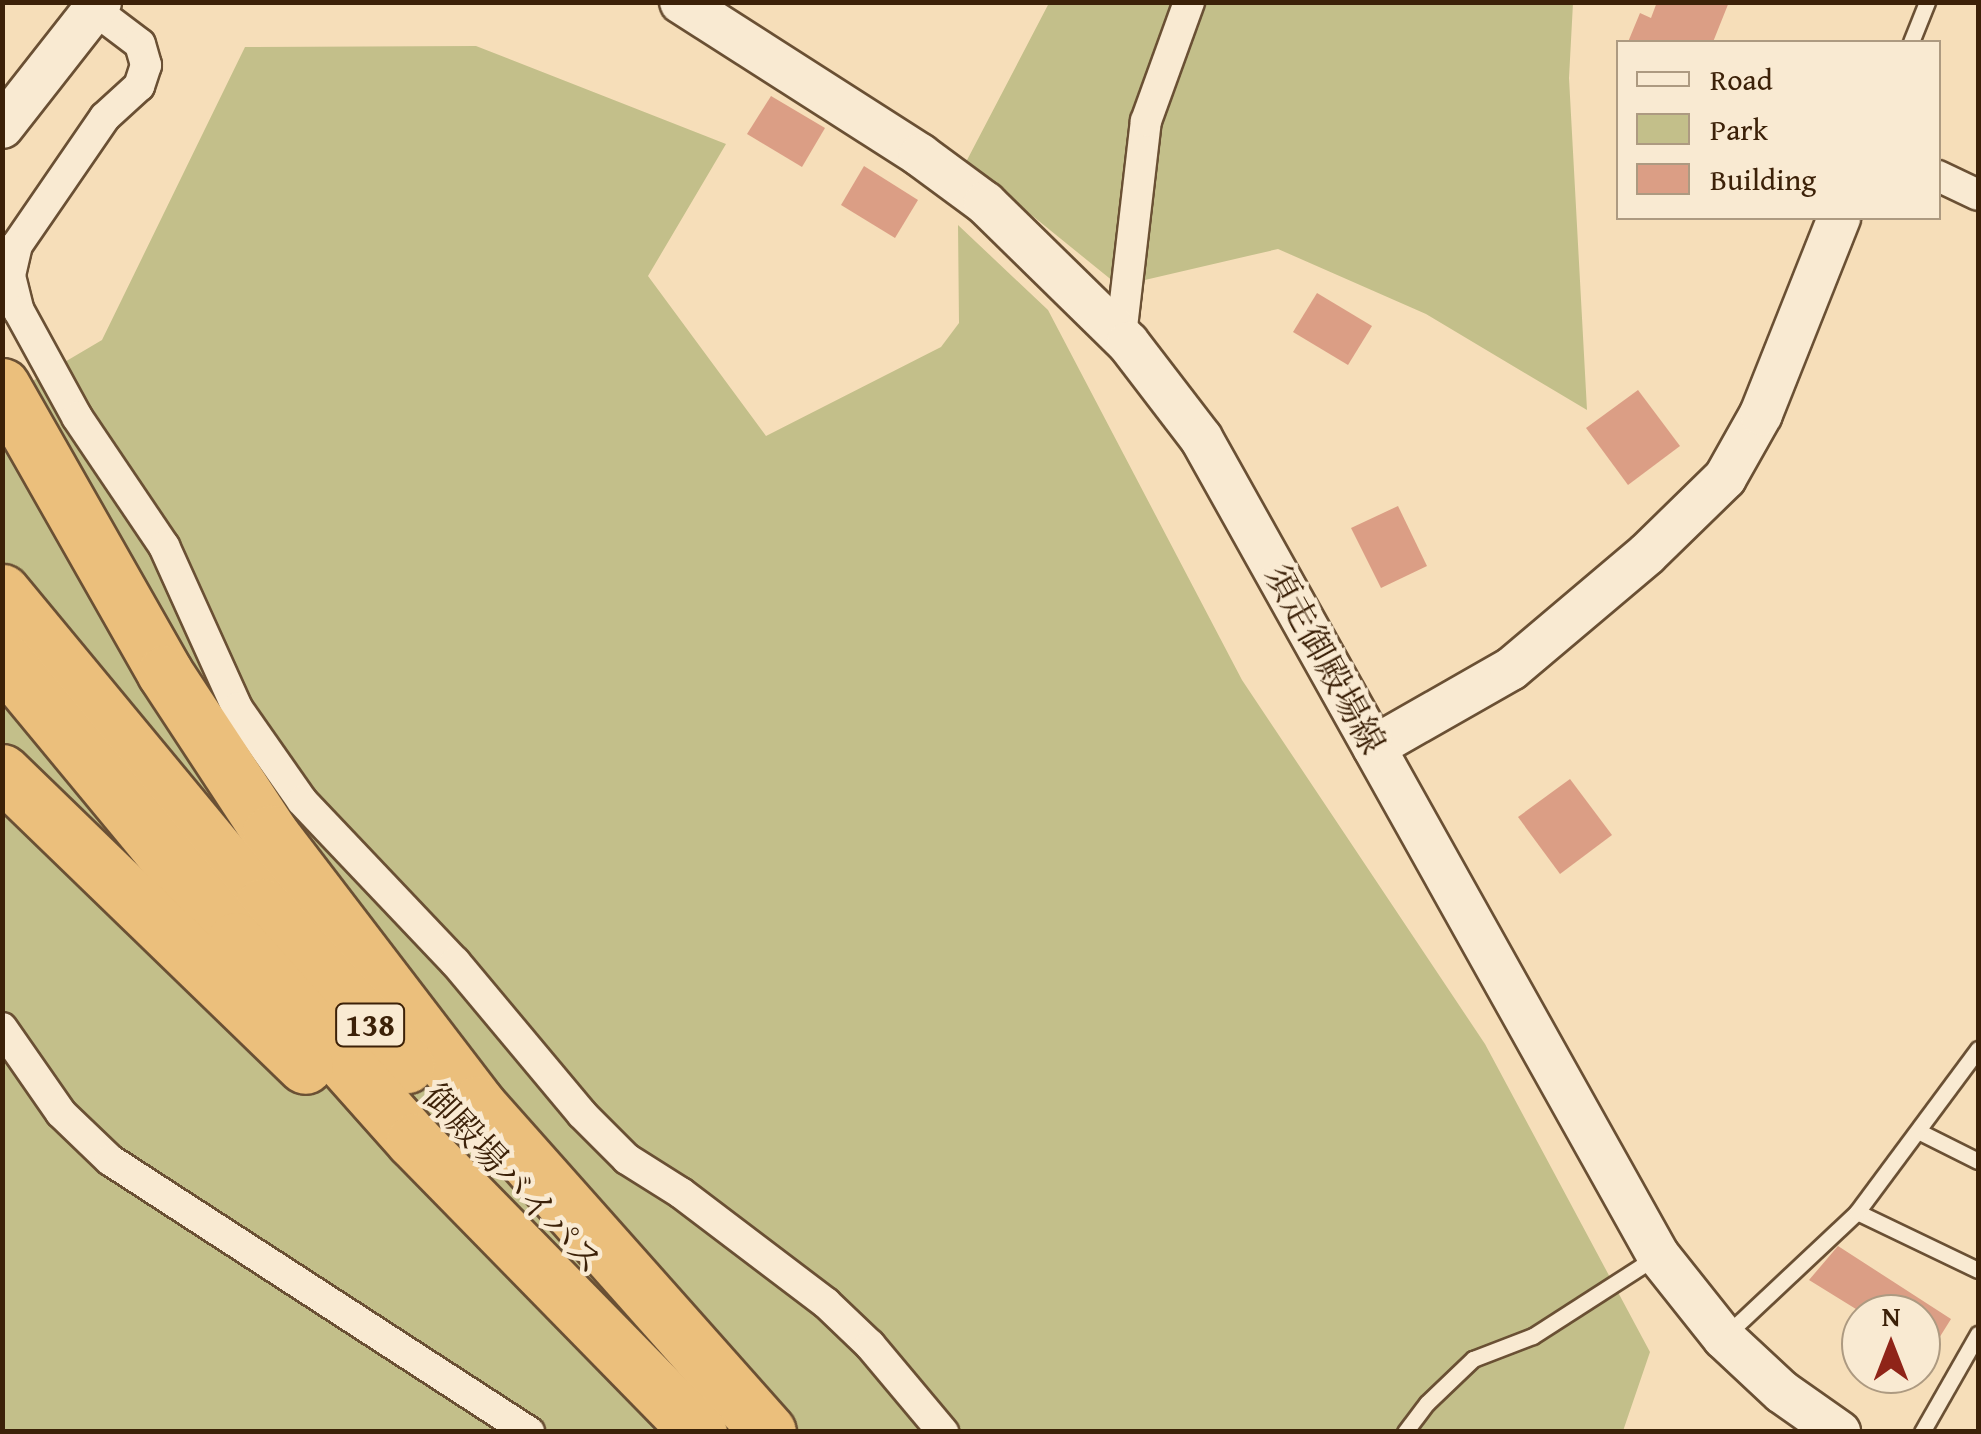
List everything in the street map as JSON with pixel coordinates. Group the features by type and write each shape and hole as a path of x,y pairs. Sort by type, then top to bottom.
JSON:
{"highway":[{"path":"2,386 164,673 270,833 477,1104 767,1432"},
{"name":"御殿場バイパス","path":"2,592 262,906 614,1285 767,1432"},
{"name":"御殿場バイパス","path":"2,658 235,940 414,1142 683,1416"},
{"path":"2,772 237,1003 683,1416"}],"main road":[{"name":"須走御殿場線","path":"681,2 920,155 985,203 1122,336 1201,438 1658,1256 1781,1412 1839,1432"},
{"path":"2,128 97,6"},
{"path":"1374,747 1511,669 1648,554 1725,478 1761,414 1838,220"}],"street":[{"path":"1122,336 1146,121 1189,2"},
{"path":"97,6 140,44 146,64 139,86 104,117 16,245 10,276 18,312 77,417 164,546 237,708 302,801 455,962 582,1114 627,1158 682,1193 826,1303 870,1345 943,1432"},
{"path":"1941,178 1978,196"},
{"path":"2,1028 62,1113 110,1160 529,1432"}],"lane":[{"path":"1912,40 1926,2"},
{"path":"1724,1338 1857,1212 1978,1049"},
{"path":"1918,1131 1978,1161"},
{"path":"1857,1212 1978,1270"},
{"path":"1405,1432 1427,1403 1474,1359 1533,1336 1658,1256"},
{"path":"1922,1432 1978,1334"}],"green space":[{"path":"1049,3 1573,3 1569,78 1587,410 1426,314 1278,249 1119,286 966,162"},
{"path":"476,46 726,144 648,276 766,436 941,347 959,323 958,225 1048,310 1242,680 1485,1044 1650,1352 1623,1431 3,1431 2,399 102,340 245,47"}],"building":[{"path":"1657,2 1729,2 1714,40 1629,40 1640,13 1651,18"},
{"path":"771,96 825,128 802,167 747,134"},
{"path":"864,166 918,200 895,238 841,205"},
{"path":"1317,293 1372,326 1348,365 1293,332"},
{"path":"1638,390 1680,446 1628,485 1586,428"},
{"path":"1398,506 1427,566 1381,588 1351,528"},
{"path":"1570,779 1612,835 1560,874 1518,817"},
{"path":"1838,1246 1912,1294 1841,1294 1841,1300 1809,1280"},
{"path":"1941,1313 1951,1319 1941,1335"}]}
